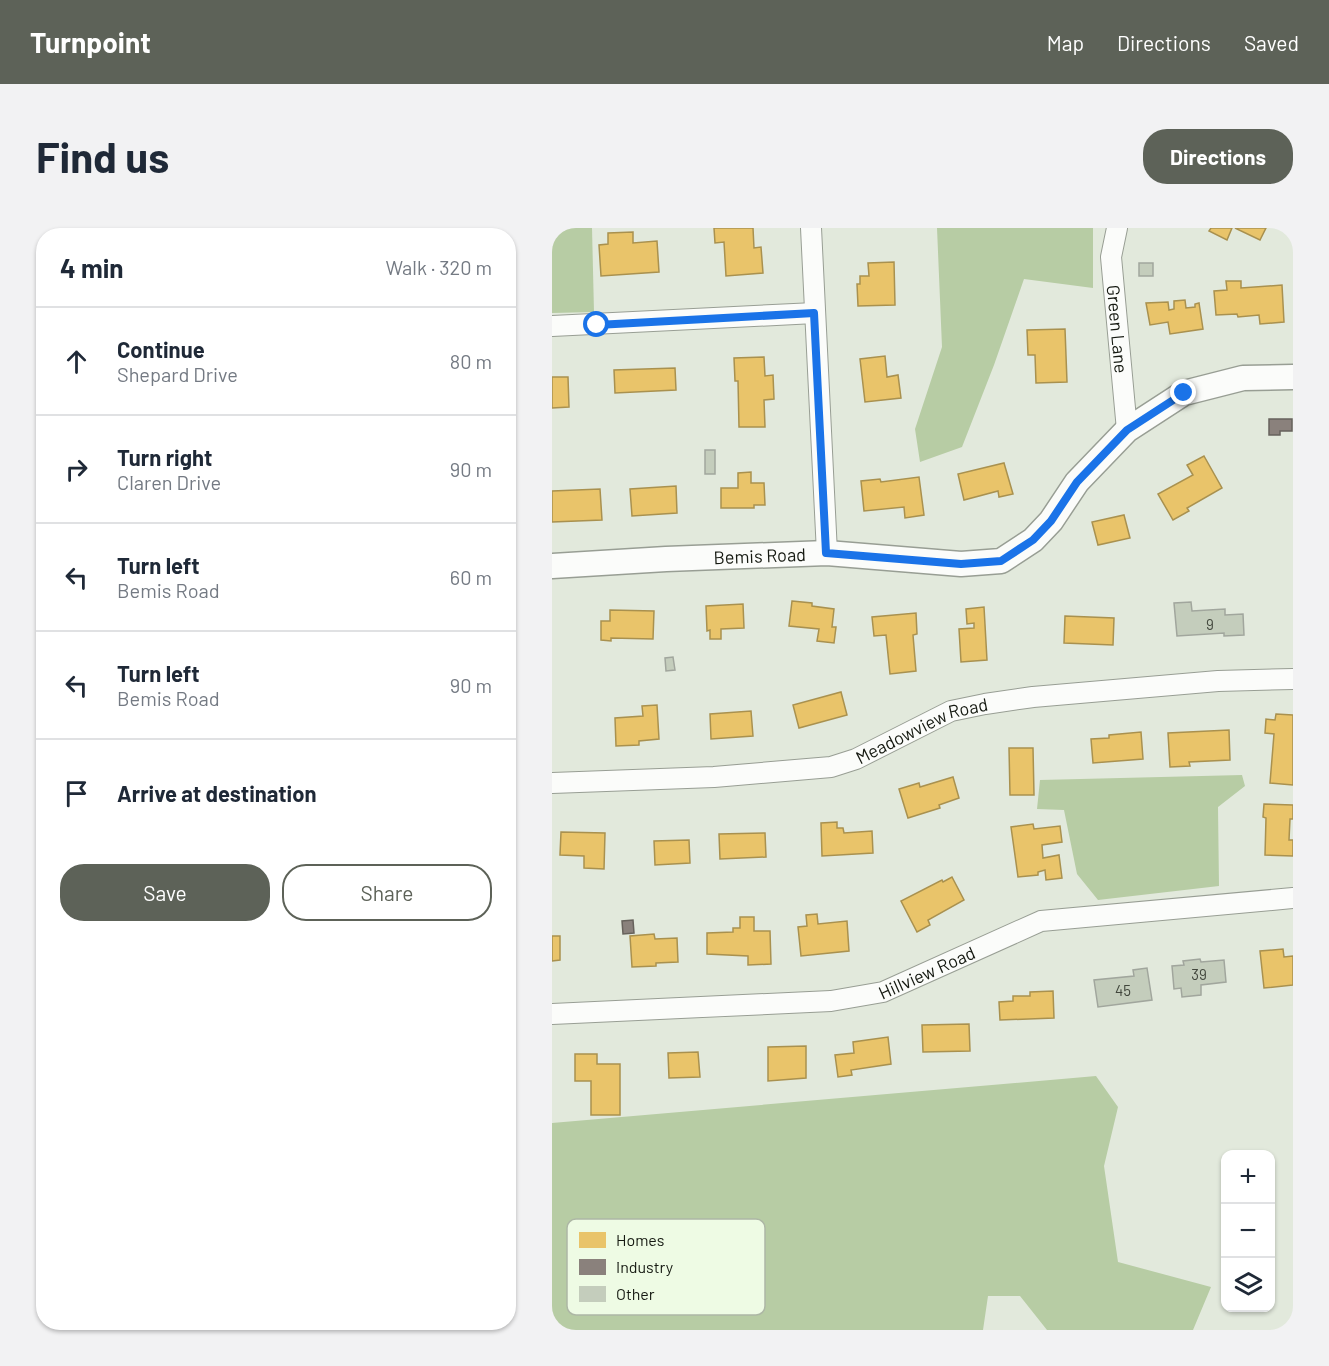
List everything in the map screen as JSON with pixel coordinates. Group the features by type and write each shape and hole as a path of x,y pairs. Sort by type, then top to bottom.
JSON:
{"street":[{"path":"811,228 826,553"},
{"name":"Green Lane","path":"1117,228 1111,257 1127,430"},
{"path":"552,326 814,313"},
{"name":"Bemis Road","path":"552,566 826,553 961,564 1001,561 1033,540 1051,521 1077,482 1127,430 1184,393 1242,378 1293,377"},
{"name":"Meadowview Road","path":"552,783 714,777 831,767 856,759 951,711 985,704 1033,697 1218,681 1293,679"},
{"name":"Hillview Road","path":"552,1014 831,1001 883,992 1041,921 1293,898"}],"green space":[{"path":"552,228 592,228 594,312 552,313"},
{"path":"937,228 1093,228 1093,288 1024,279 962,447 920,462 915,429 942,347"},
{"path":"1242,775 1245,786 1218,807 1219,886 1098,900 1077,874 1064,810 1037,809 1040,780"},
{"path":"1096,1076 1118,1107 1104,1166 1118,1262 1211,1287 1193,1330 1047,1330 1020,1296 988,1296 983,1330 552,1330 552,1123"}],"building: Homes":[{"path":"714,228 753,228 754,248 761,247 763,273 726,276 724,242 715,243"},
{"path":"1211,228 1232,228 1227,240 1209,231"},
{"path":"1235,228 1266,228 1260,240"},
{"path":"633,232 633,243 657,241 659,272 601,276 599,245 608,244 608,233"},
{"path":"894,262 895,305 858,306 857,284 860,284 860,276 869,276 868,263"},
{"path":"1226,281 1241,281 1241,288 1282,285 1284,322 1260,324 1259,315 1238,317 1237,314 1216,315 1214,291 1227,290"},
{"path":"1185,300 1186,308 1195,307 1195,304 1199,303 1203,329 1170,334 1168,322 1150,325 1146,303 1168,302 1169,310 1174,309 1174,301"},
{"path":"1065,329 1067,382 1036,383 1035,355 1028,355 1027,330"},
{"path":"885,356 887,377 898,375 901,398 865,402 860,359"},
{"path":"764,357 765,376 773,375 774,399 764,400 765,427 739,427 738,381 735,381 734,358"},
{"path":"675,368 676,390 615,393 614,370"},
{"path":"552,377 568,377 569,407 552,408"},
{"path":"1204,456 1222,488 1187,508 1189,511 1173,520 1158,494 1193,475 1187,465"},
{"path":"1004,463 1013,494 999,497 998,491 964,500 958,474"},
{"path":"751,472 751,483 764,483 765,505 754,505 754,508 721,508 721,488 738,488 738,473"},
{"path":"919,477 924,515 905,518 904,507 864,511 861,481 880,479 881,482"},
{"path":"676,486 677,513 632,516 630,489"},
{"path":"600,489 602,520 552,522 552,491"},
{"path":"1124,515 1130,538 1098,545 1092,522"},
{"path":"792,601 834,609 832,627 836,627 834,643 817,641 819,629 789,626"},
{"path":"743,604 744,628 721,629 721,639 710,639 710,630 707,631 706,606"},
{"path":"984,607 987,660 961,662 959,629 974,628 974,623 967,624 966,609"},
{"path":"610,610 654,611 653,639 611,638 611,641 601,640 601,621 610,621"},
{"path":"916,613 917,634 913,635 916,671 890,674 886,635 874,636 872,617"},
{"path":"1065,616 1114,618 1113,645 1064,643"},
{"path":"841,692 847,715 799,728 793,705"},
{"path":"657,705 659,739 639,741 639,745 616,746 615,718 643,716 642,706"},
{"path":"751,711 753,736 711,739 710,714"},
{"path":"1276,714 1293,715 1293,785 1270,783 1274,734 1265,733 1266,719 1275,720"},
{"path":"1229,730 1230,760 1189,762 1190,766 1170,767 1168,733"},
{"path":"1141,732 1143,759 1093,763 1091,739"},
{"path":"1009,748 1033,748 1034,795 1010,795"},
{"path":"953,777 959,798 939,805 940,808 908,818 899,789 919,783 920,787"},
{"path":"1264,804 1293,805 1289,840 1293,840 1293,856 1265,855"},
{"path":"837,822 837,828 843,828 844,833 872,831 873,853 822,856 821,823"},
{"path":"1033,824 1034,829 1060,826 1062,842 1042,845 1043,858 1059,855 1062,878 1046,880 1045,870 1038,872 1038,875 1018,877 1011,827"},
{"path":"561,832 605,833 604,869 584,868 584,856 560,855"},
{"path":"765,833 766,857 720,859 719,834"},
{"path":"689,840 690,863 655,865 654,841"},
{"path":"952,877 964,900 928,920 930,925 917,932 901,901"},
{"path":"817,914 818,924 847,921 849,951 801,956 798,927 807,926 806,915"},
{"path":"740,917 754,917 754,931 770,931 771,964 748,965 748,956 707,954 707,933 733,932 733,928 740,928"},
{"path":"654,934 655,939 677,938 678,962 632,967 630,936"},
{"path":"552,936 560,936 560,960 552,961"},
{"path":"1283,949 1284,957 1293,956 1293,985 1264,988 1260,951"},
{"path":"1053,991 1054,1018 1000,1020 999,1002 1013,1001 1013,996 1030,996 1030,992"},
{"path":"969,1024 970,1051 923,1052 922,1025"},
{"path":"888,1037 891,1064 851,1070 852,1075 838,1077 835,1055 854,1053 853,1042"},
{"path":"806,1046 806,1078 768,1081 768,1047"},
{"path":"698,1052 700,1077 669,1078 668,1053"},
{"path":"575,1054 597,1054 597,1064 620,1064 620,1115 591,1115 591,1081 575,1081"}],"building: Industry":[{"path":"1269,419 1292,419 1292,431 1280,431 1280,435 1269,435"},
{"path":"633,920 634,933 623,934 622,921"}],"building: Other":[{"path":"1139,263 1153,263 1153,276 1139,276"},
{"path":"705,450 715,450 715,474 705,474"},
{"path":"1191,602 1192,611 1225,609 1225,615 1243,614 1244,635 1224,636 1224,633 1177,636 1174,603"},
{"path":"673,657 675,670 666,671 665,658"},
{"path":"1200,959 1201,962 1224,960 1226,982 1201,985 1201,995 1182,997 1181,988 1174,989 1172,966 1184,965 1183,961"},
{"path":"1147,968 1152,1000 1098,1007 1094,980 1134,976 1133,970"}],"route":[{"path":"597,325 814,313 826,553 961,564 1001,561 1033,540 1051,521 1077,482 1127,430 1184,393"}]}
